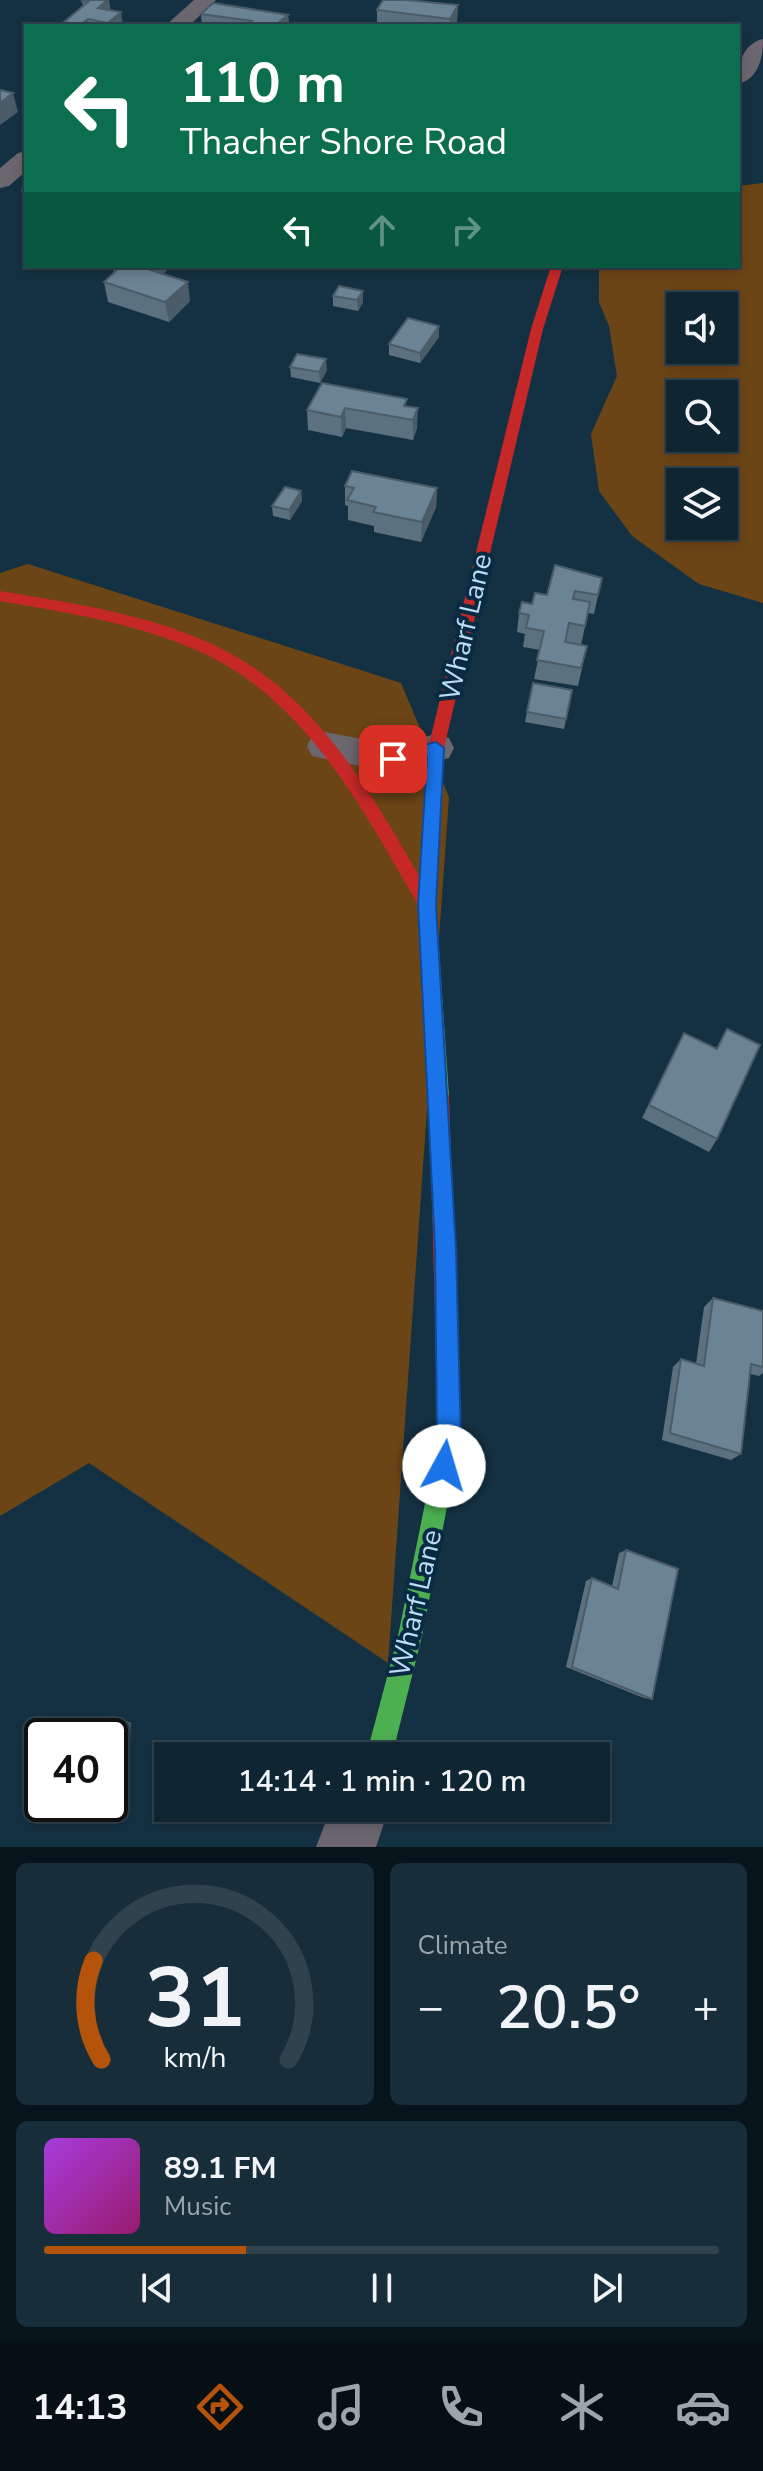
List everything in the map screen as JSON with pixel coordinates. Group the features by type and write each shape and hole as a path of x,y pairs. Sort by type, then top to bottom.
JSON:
{"street":[{"path":"178,24 206,0"},
{"path":"740,74 763,45"},
{"path":"0,181 24,160"},
{"name":"Wharf Lane","path":"383,1742 410,1636 449,1440 442,1154 427,905 436,748 537,329 556,268"},
{"path":"0,596 110,620 182,640 242,667 266,685 325,746 397,852 427,905"},
{"path":"325,746 393,759 436,748"},
{"path":"346,1847 355,1822"}],"shaded area":[{"path":"763,183 763,603 699,584 632,536 599,491 591,434 617,376 609,326 599,302 599,268 740,268 740,186"},
{"path":"28,564 401,683 449,797 388,1663 89,1463 0,1516 0,573"}],"building":[{"path":"107,0 98,8 121,12 108,23 88,19 81,24 64,22 88,2 82,1"},
{"path":"383,0 458,5 450,19 377,10"},
{"path":"213,3 288,15 277,24 248,24 252,21 201,14"},
{"path":"0,90 13,93 0,103"},
{"path":"119,268 144,268 188,282 165,302 104,282"},
{"path":"339,286 363,291 357,300 333,296"},
{"path":"408,318 439,326 420,353 389,344"},
{"path":"297,354 326,359 319,372 290,367"},
{"path":"322,383 407,399 404,406 418,408 413,420 345,408 341,417 307,410"},
{"path":"352,471 437,488 422,522 373,512 376,507 347,500 354,488 345,486"},
{"path":"285,487 301,491 289,510 272,506"},
{"path":"555,565 602,578 598,595 575,591 573,599 590,602 585,626 569,623 565,642 587,646 581,668 537,660 544,631 526,628 529,615 519,613 522,602 532,604 535,593 547,595"},
{"path":"533,683 572,690 566,719 527,712"},
{"path":"727,1029 760,1045 717,1139 649,1105 684,1033 717,1049"},
{"path":"713,1298 763,1311 763,1367 751,1364 741,1454 670,1433 681,1359 704,1366"},
{"path":"626,1550 678,1569 652,1699 572,1667 592,1578 618,1589"}],"traffic: fast":[{"path":"434,778 427,905 439,1096"},
{"path":"383,1742 410,1636 449,1440 449,1420"}],"traffic: jam":[{"path":"434,778 436,748 537,329 556,268"},
{"path":"0,596 123,620 184,639 240,666 270,687 323,742 347,774 427,905"},
{"path":"439,1096 449,1420"}],"route":[{"path":"393,759 436,748 427,905 445,1248 449,1440 444,1466"}]}
